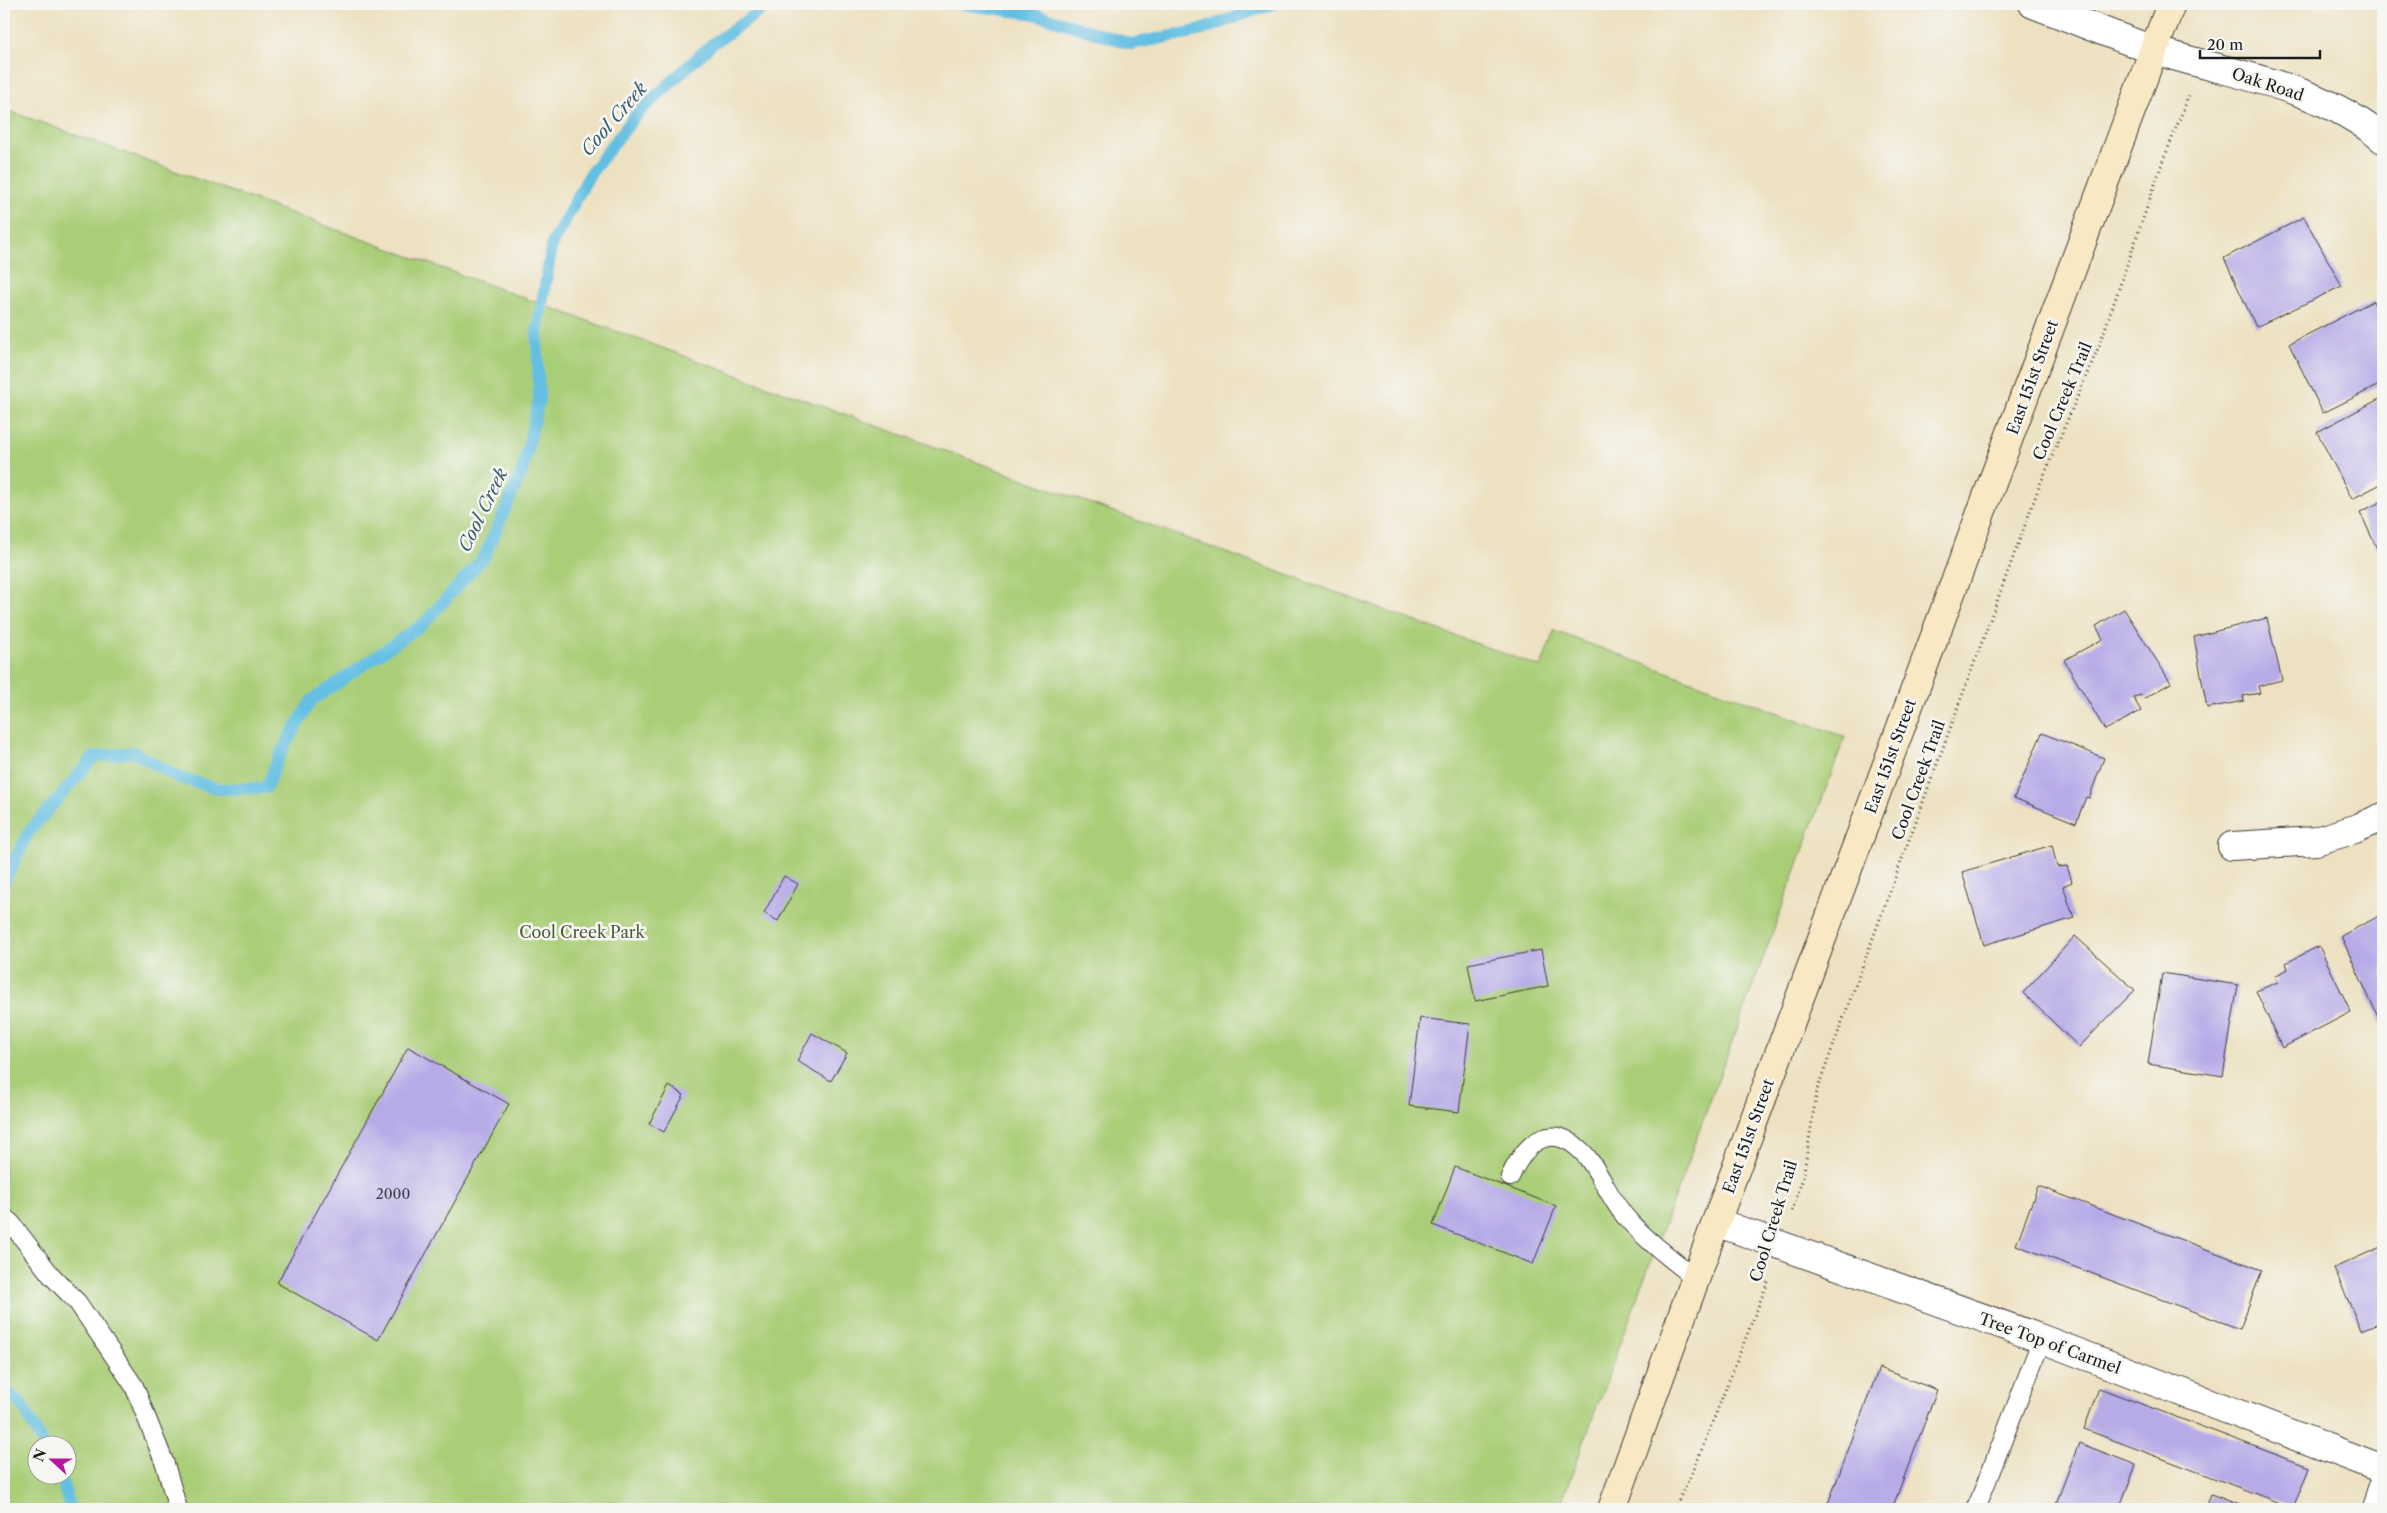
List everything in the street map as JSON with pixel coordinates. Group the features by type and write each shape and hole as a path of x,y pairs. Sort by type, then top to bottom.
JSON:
{"street":[{"name":"Oak Road","path":"2033,4 2154,50 2285,87 2335,107 2372,129 2383,139"},
{"name":"East 151st Street","path":"1612,1509 1716,1222 2170,4"},
{"path":"2232,846 2316,841 2355,829 2383,817"},
{"name":"Tree Top of Carmel","path":"1716,1222 2042,1339 2383,1469"},
{"path":"2376,1509 2383,1488"}],"lane":[{"path":"1510,1177 1526,1150 1539,1138 1556,1137 1573,1145 1587,1158 1624,1215 1696,1279"},
{"path":"4,1217 11,1223 50,1274 78,1303 134,1386 165,1464 178,1509"},
{"path":"1976,1509 2042,1339"}],"path":[{"name":"Cool Creek Trail","path":"1674,1509 1694,1469 1767,1284 1803,1178 1817,1090 2040,487 2099,346 2163,161 2202,63"}],"green space":[{"name":"Cool Creek Park","path":"4,109 1541,667 1554,631 1845,737 1559,1509 4,1509"}],"building":[{"path":"2304,217 2342,286 2256,327 2224,258"},
{"path":"2373,301 2383,321 2383,383 2323,413 2289,344"},
{"path":"2383,397 2383,483 2352,499 2317,432"},
{"path":"2383,501 2383,549 2378,551 2360,512"},
{"path":"2124,609 2171,683 2145,698 2142,695 2133,697 2141,711 2105,730 2064,660 2103,639 2096,626"},
{"path":"2267,618 2282,680 2258,686 2260,693 2243,696 2244,701 2207,708 2194,637"},
{"path":"2042,733 2104,758 2089,798 2086,797 2076,823 2014,798"},
{"path":"2052,845 2057,867 2067,866 2072,882 2063,886 2074,918 1984,945 1962,872"},
{"path":"784,876 798,884 778,921 764,913"},
{"path":"2383,914 2383,1028 2341,936"},
{"path":"2075,936 2135,990 2079,1047 2023,993"},
{"path":"2319,946 2351,1012 2282,1048 2256,991 2278,982 2275,976 2288,969 2286,963"},
{"path":"1541,950 1548,986 1475,1001 1468,964"},
{"path":"2162,973 2238,985 2223,1076 2148,1064"},
{"path":"1420,1018 1470,1024 1459,1112 1409,1106"},
{"path":"812,1033 847,1053 831,1081 797,1061"},
{"path":"408,1047 509,1104 378,1340 277,1283"},
{"path":"669,1086 684,1095 664,1132 649,1124"},
{"path":"1455,1167 1556,1206 1533,1264 1433,1225"},
{"path":"2038,1186 2262,1270 2240,1329 2016,1245"},
{"path":"2383,1246 2383,1321 2361,1330 2334,1268"},
{"path":"1879,1368 1937,1390 1892,1509 1826,1509"},
{"path":"2099,1388 2309,1467 2293,1508 2084,1429"},
{"path":"2079,1443 2136,1465 2119,1509 2054,1509"},
{"path":"2211,1494 2250,1509 2205,1509"}],"waterway":[{"name":"Cool Creek","path":"4,883 28,833 94,757 134,752 177,777 219,789 266,788 281,752 311,701 423,624 484,557 522,472 539,400 537,333 552,244 590,174 636,115 711,45 770,4"},
{"name":"Cool Creek","path":"961,4 1035,14 1131,44 1198,31 1272,4"},
{"path":"4,1389 22,1405 39,1436"},
{"path":"64,1486 70,1509"}]}
